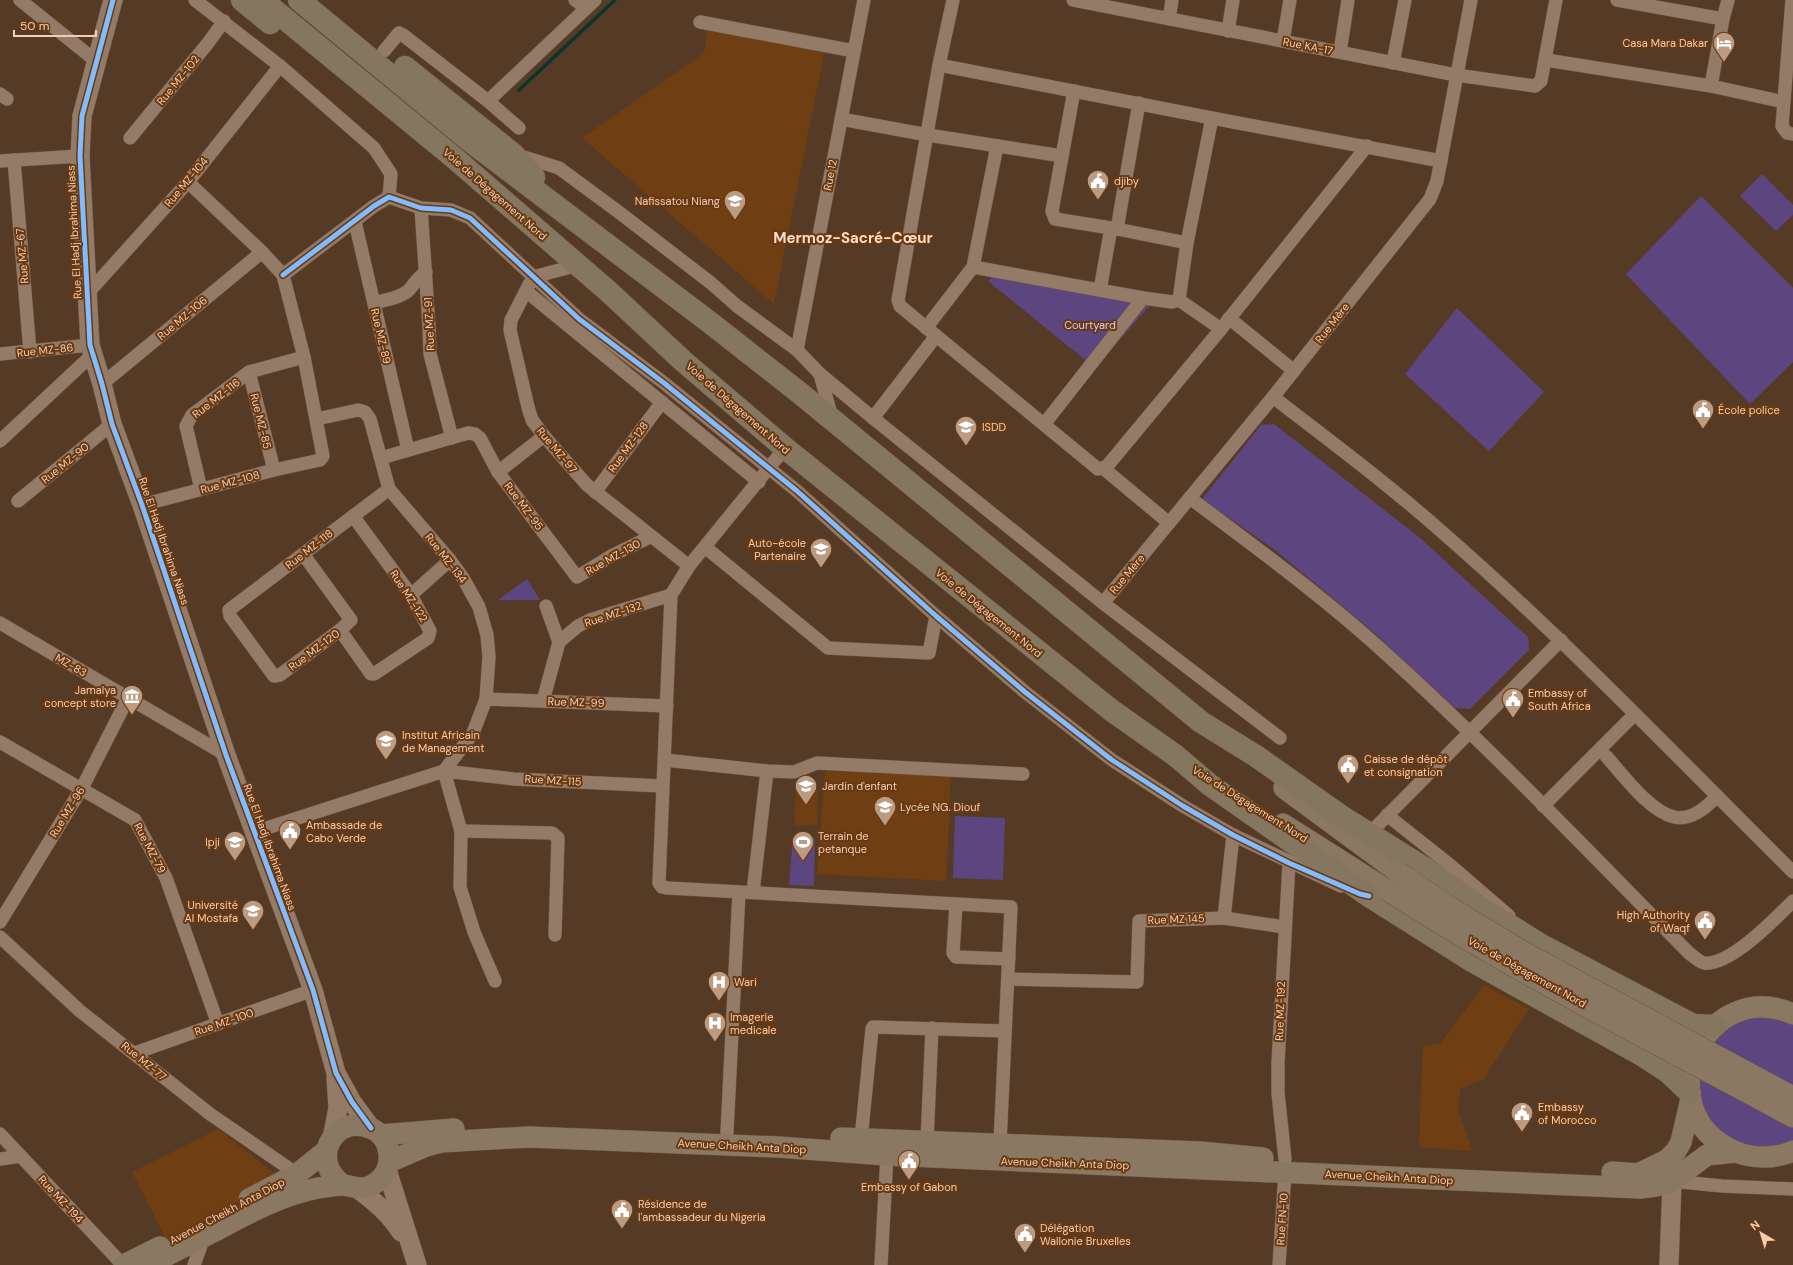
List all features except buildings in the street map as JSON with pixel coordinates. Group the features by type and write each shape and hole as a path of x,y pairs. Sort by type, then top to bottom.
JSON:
{"highway":[{"path":"242,0 567,268 584,280 609,292"},
{"name":"Voie de Dégagement Nord","path":"262,0 452,156 609,292 684,361 785,448 1060,671 1176,756 1210,785 1378,893 1472,961 1642,1055 1668,1072 1680,1082 1690,1096"},
{"name":"Voie de Dégagement Nord","path":"299,0 470,141 708,321 832,420 1201,722"},
{"path":"321,0 513,154 529,170 555,205"},
{"path":"1201,722 1256,756 1369,834 1426,869 1483,909 1543,946 1693,1025 1715,1026"}],"main road":[{"name":"Voie de Dégagement Nord","path":"1201,722 1298,799 1398,872 1467,918 1527,954 1793,1097"},
{"name":"Voie de Dégagement Nord","path":"1378,893 1444,926 1520,969 1793,1117"},
{"path":"1792,1152 1767,1157 1751,1156 1736,1152 1716,1140 1704,1128 1696,1114 1690,1096 1689,1077 1694,1056 1704,1038 1715,1026 1727,1017 1755,1008 1769,1008 1793,1014"},
{"name":"Avenue Cheikh Anta Diop","path":"388,1166 426,1146 441,1142 529,1137 778,1147 888,1155 1638,1174 1667,1160 1676,1151 1683,1137 1690,1096"},
{"path":"362,1125 376,1132 388,1148 388,1166 378,1181 372,1185 350,1187 331,1174 328,1167 329,1145 345,1128 362,1125"},
{"name":"Avenue Cheikh Anta Diop","path":"376,1132 517,1126 727,1132 861,1139 1200,1152 1285,1166 1640,1188 1656,1186 1672,1181 1707,1155 1736,1152"},
{"name":"Avenue Cheikh Anta Diop","path":"123,1265 297,1174 329,1145"},
{"name":"Avenue Cheikh Anta Diop","path":"148,1265 252,1212 291,1195 319,1188 350,1187"}],"street":[{"path":"20,0 96,61"},
{"name":"Rue El Hadj Ibrahima Niass","path":"112,0 82,116 80,156 91,350 102,384 112,424 142,505 226,755 313,990 336,1074"},
{"path":"195,0 280,66 374,148 390,174 389,197"},
{"path":"575,0 591,4"},
{"name":"Rue 12","path":"797,350 864,0"},
{"path":"953,0 939,65 898,300 903,310 1045,423 1098,469 1108,465 1221,329 1367,146"},
{"name":"Rue KA-17","path":"1073,0 1116,4 1169,19 1228,31 1456,75 1535,86 1541,81 1546,60"},
{"path":"1169,19 1172,0"},
{"path":"1228,31 1233,0"},
{"path":"1283,41 1290,0"},
{"path":"1340,52 1348,0"},
{"path":"1393,63 1405,0"},
{"name":"Rue Mère","path":"1103,603 1273,397 1430,198 1437,181 1471,0"},
{"path":"1556,0 1546,60 1711,86 1784,102"},
{"path":"1618,0 1724,19"},
{"path":"1711,86 1728,0"},
{"path":"1792,0 1782,126 1787,133 1793,134"},
{"path":"488,101 591,4"},
{"name":"Rue MZ-102","path":"130,138 208,43 224,21"},
{"path":"700,22 854,51"},
{"path":"384,51 399,33 488,101 519,128"},
{"path":"939,65 1441,161"},
{"name":"Rue MZ-104","path":"87,294 188,182 280,66"},
{"path":"1074,91 1052,211 1055,219 1114,228 1187,243"},
{"path":"1100,290 1139,103"},
{"path":"1179,300 1187,243 1212,118"},
{"path":"841,119 928,135 1062,156"},
{"path":"926,328 973,267 997,146"},
{"path":"513,154 559,168 622,214 711,283 737,306 797,350 820,374 873,418 1103,603 1280,738"},
{"path":"0,161 80,156"},
{"name":"Rue MZ-67","path":"14,160 30,352"},
{"path":"188,182 262,252 283,275 304,357 317,419"},
{"path":"283,275 355,222 382,200 389,197 421,208 451,210 470,218 580,319 664,383 768,469 797,491 936,616 1025,692 1112,760 1183,806 1233,835 1289,863 1360,894 1378,893"},
{"name":"Rue MZ-91","path":"421,208 430,354 452,438"},
{"name":"Rue MZ-89","path":"355,222 408,450"},
{"name":"Rue MZ-106","path":"102,384 262,252"},
{"path":"973,267 1143,298 1172,302 1179,300"},
{"path":"533,277 567,268"},
{"path":"374,303 402,294 408,290 417,278 426,272"},
{"name":"Rue MZ-97","path":"533,277 511,320 510,330 532,420 544,436 595,492 650,537 689,566"},
{"path":"526,291 759,482"},
{"path":"1045,423 1143,298"},
{"path":"1179,300 1221,329"},
{"path":"1229,318 1294,370"},
{"path":"873,418 936,336"},
{"path":"0,441 91,350"},
{"name":"Rue MZ-86","path":"1,354 91,350"},
{"path":"249,372 304,357"},
{"name":"Rue MZ-116","path":"201,489 186,426 192,415 249,372"},
{"name":"Rue MZ-85","path":"249,372 274,470"},
{"path":"820,374 832,420"},
{"path":"1273,397 1369,472 1441,531 1560,640 1793,872"},
{"name":"Rue MZ-128","path":"595,492 662,402"},
{"name":"Rue MZ-134","path":"317,419 358,410 365,412 370,419 389,489 450,560 463,578 479,607 487,635 489,657 486,699 473,733 444,771"},
{"name":"Rue MZ-108","path":"142,505 274,470 320,460 323,456 317,419"},
{"name":"Rue MZ-90","path":"18,502 112,424"},
{"name":"Rue MZ-95","path":"452,438 468,433 475,434 480,438 498,472 577,577"},
{"path":"498,472 544,436"},
{"path":"381,458 452,438"},
{"path":"785,448 759,482 689,566 671,595 659,883 662,887 1011,907 1000,1144"},
{"path":"1103,468 1169,523"},
{"name":"Rue MZ-118","path":"229,610 389,489"},
{"path":"1190,498 1312,590 1367,636 1469,732 1689,953 1702,963 1712,963 1720,960 1742,946 1757,935 1793,901"},
{"name":"Rue MZ-122","path":"340,630 371,674 374,674 430,635 429,628 411,595 352,516"},
{"name":"Rue MZ-130","path":"577,577 613,555 650,537"},
{"path":"705,547 828,648 929,653 936,616"},
{"name":"Rue MZ-120","path":"229,610 230,616 274,676 280,675 340,630 351,620 303,554"},
{"path":"411,595 450,560"},
{"name":"Rue MZ-132","path":"559,642 578,626 590,620 671,595"},
{"path":"543,701 559,642 546,606"},
{"name":"MZ-83","path":"0,623 226,755"},
{"path":"1369,834 1560,640"},
{"name":"Rue MZ-96","path":"0,922 82,788 128,698"},
{"name":"Rue MZ-99","path":"486,699 667,706"},
{"path":"1543,806 1635,714"},
{"name":"Rue MZ-79","path":"0,742 135,820 166,878 218,1024"},
{"path":"1606,756 1653,807 1675,818 1694,815 1706,807 1717,796"},
{"path":"665,760 767,771 794,772 816,763 1023,774"},
{"path":"254,832 444,771 461,831 460,887 474,932 495,981"},
{"name":"Rue MZ-115","path":"444,771 514,779 662,786"},
{"path":"753,892 767,771"},
{"path":"1387,815 1444,860 1543,946"},
{"path":"461,831 552,833 557,836 555,935"},
{"path":"1224,918 1233,835"},
{"name":"Rue MZ-192","path":"1285,1166 1278,1093 1284,927 1289,863"},
{"path":"727,1132 739,892"},
{"path":"956,904 953,953 956,957 1009,960"},
{"name":"Rue MZ 145","path":"1008,979 1138,982 1139,921 1224,918 1284,927"},
{"name":"Rue MZ-77","path":"0,937 80,1011 135,1053 210,1114 297,1174"},
{"name":"Rue MZ-100","path":"135,1053 313,990"},
{"path":"1769,1008 1793,1004"},
{"path":"861,1139 872,1028 875,1026 1005,1031"},
{"path":"927,1141 932,1028"},
{"path":"336,1074 352,1102 376,1132"},
{"path":"329,1145 338,1108 336,1074"},
{"name":"Rue MZ-194","path":"0,1134 123,1265"},
{"path":"1669,1265 1672,1181 1676,1151"},
{"path":"881,1265 888,1155"},
{"path":"0,1159 21,1156"},
{"path":"388,1166 416,1265"},
{"name":"Rue FN-10","path":"1278,1265 1285,1166"},
{"path":"1638,1174 1672,1181 1722,1186 1793,1189"},
{"path":"350,1187 379,1204 393,1218 410,1247"},
{"path":"194,1265 204,1237"}],"shaded area":[{"name":"Nafissatou Niang","path":"708,27 825,49 774,304 582,138 704,53"},
{"name":"Lycée NG. Diouf","path":"825,771 951,775 946,881 817,874"},
{"name":"Jardin d'enfant","path":"796,790 818,791 817,825 794,826"},
{"path":"1484,985 1529,1009 1483,1080 1460,1089 1458,1111 1473,1151 1419,1147 1423,1046 1440,1044"},
{"path":"218,1129 280,1178 167,1241 132,1172"}],"green space":[{"path":"1762,174 1793,205 1793,215 1776,231 1740,196"},
{"path":"1701,196 1793,288 1793,362 1750,404 1626,274"},
{"name":"Courtyard","path":"995,275 1151,304 1095,368 988,281"},
{"path":"1457,308 1544,392 1489,451 1405,374"},
{"path":"1274,424 1419,537 1528,637 1529,650 1470,709 1455,708 1372,631 1275,550 1202,499 1261,425"},
{"path":"527,579 540,600 498,600"},
{"path":"955,816 1005,818 1003,880 953,878"},
{"name":"Terrain de petanque","path":"793,837 815,838 814,886 789,885"},
{"path":"1776,1016 1793,1022 1793,1142 1755,1149 1720,1135 1697,1098 1705,1048 1738,1020"}],"water":[{"path":"1017,1228 1033,1229 1033,1237 1017,1235"}],"waterway":[{"path":"519,90 615,0"}],"cycle path":[{"path":"113,0 82,116 80,156 90,345 112,424 142,505 226,755 313,990 336,1073 352,1102 371,1128"},
{"path":"283,275 374,206 389,197 421,208 451,210 470,218 579,319 664,383 797,491 936,616 1025,692 1112,760 1183,806 1233,835 1289,863 1360,894 1369,896"}],"place":[{"name":"Casa Mara Dakar","path":"1724,62"},
{"name":"djiby","path":"1098,200"},
{"name":"Nafissatou Niang","path":"735,220"},
{"name":"École police","path":"1703,430"},
{"name":"ISDD","path":"966,446"},
{"name":"Auto-école Partenaire","path":"821,568"},
{"name":"Jamalya concept store","path":"132,716"},
{"name":"Embassy of South Africa","path":"1513,718"},
{"name":"Institut Africain de Management","path":"386,760"},
{"name":"Caisse de dépôt et consignation","path":"1348,784"},
{"name":"Jardin d'enfant","path":"806,806"},
{"name":"Lycée NG. Diouf","path":"885,826"},
{"name":"Ambassade de Cabo Verde","path":"290,850"},
{"name":"Ipji","path":"235,862"},
{"name":"Terrain de petanque","path":"803,862"},
{"name":"Université Al Mostafa","path":"253,930"},
{"name":"High Authority of Waqf","path":"1705,940"},
{"name":"Wari","path":"719,1002"},
{"name":"Imagerie medicale","path":"715,1042"},
{"name":"Embassy of Morocco","path":"1522,1132"},
{"name":"Embassy of Gabon","path":"909,1180"},
{"name":"Résidence de l'ambassadeur du Nigeria","path":"622,1230"},
{"name":"Délégation Wallonie Bruxelles","path":"1025,1254"}],"district":[{"name":"Mermoz-Sacré-Cœur","path":"853,238"}]}
